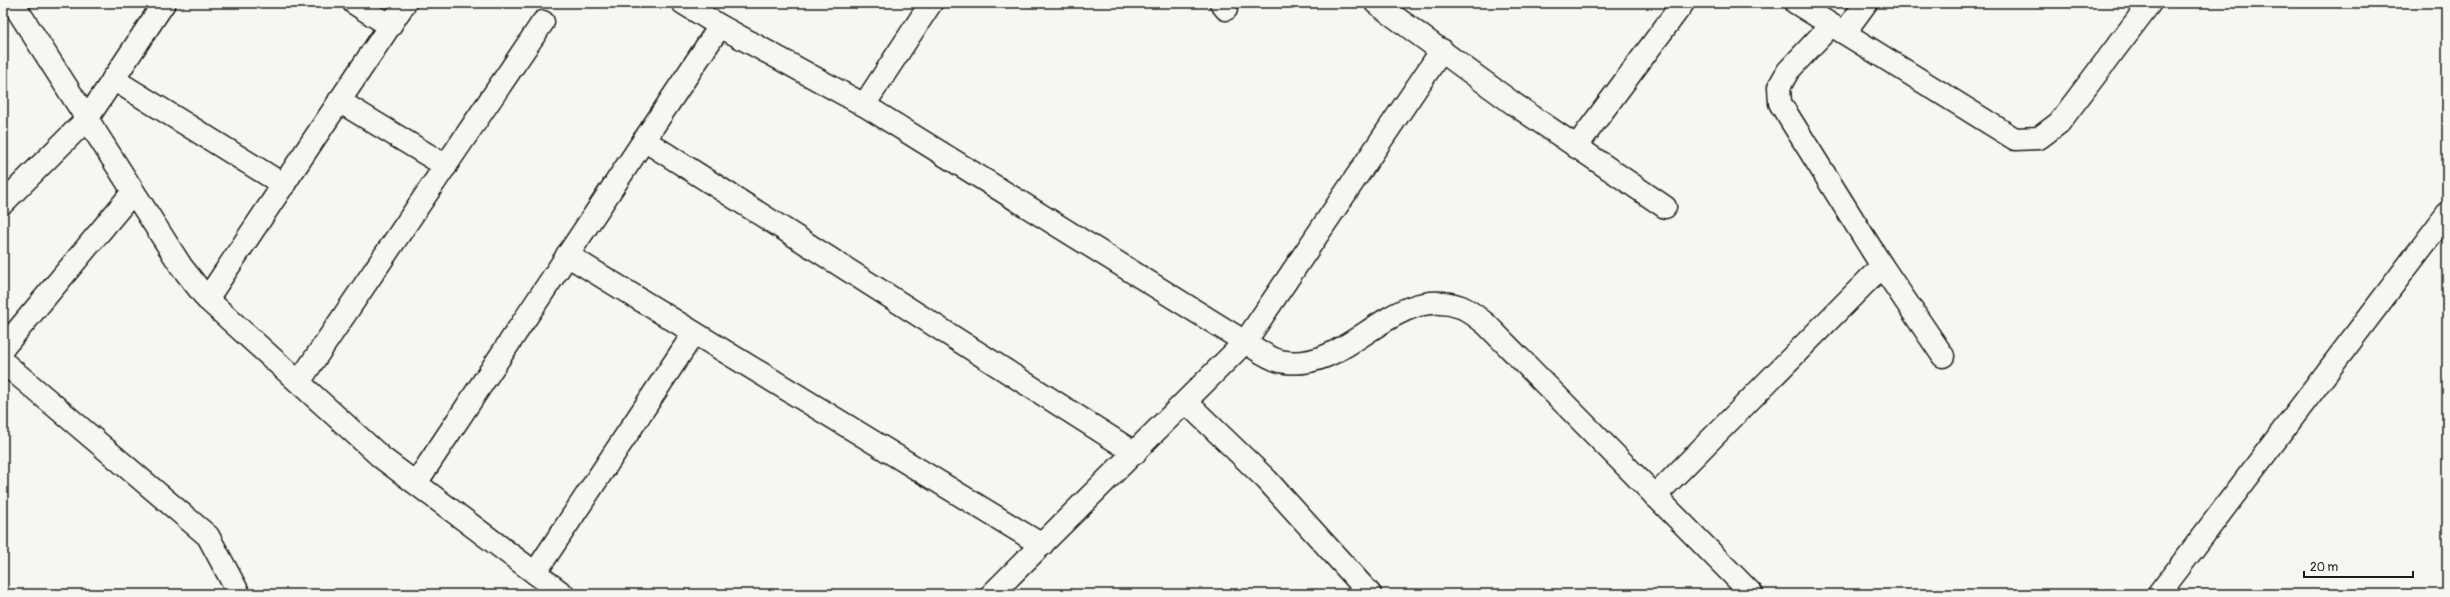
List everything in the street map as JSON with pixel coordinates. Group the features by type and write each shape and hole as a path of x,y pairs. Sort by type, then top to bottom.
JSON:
{"street":[{"path":"13,3 181,266 207,299 382,458 563,594"},
{"path":"3,203 87,118 164,3"},
{"path":"354,3 390,26"},
{"path":"207,299 405,3"},
{"path":"683,3 720,26 864,105 1245,342 1280,361 1308,361 1340,351 1396,312 1435,302 1462,307 1486,324 1752,594"},
{"path":"864,105 931,3"},
{"path":"1376,3 1514,104 1665,207"},
{"path":"1576,147 1683,3"},
{"path":"1796,3 2015,139 2039,138 2060,123 2150,3"},
{"path":"1866,3 1788,71 1779,87 1780,104 1882,266 1944,356"},
{"path":"299,382 543,22"},
{"path":"416,483 720,26"},
{"path":"992,594 1136,453 1245,342 1442,50"},
{"path":"113,79 284,185"},
{"path":"339,102 446,166"},
{"path":"644,140 1136,453"},
{"path":"3,348 133,192"},
{"path":"2159,594 2447,214"},
{"path":"567,255 1042,545"},
{"path":"1656,496 1882,266"},
{"path":"535,573 694,333"},
{"path":"3,362 208,536 239,594"},
{"path":"1186,402 1267,480 1370,594"}]}
